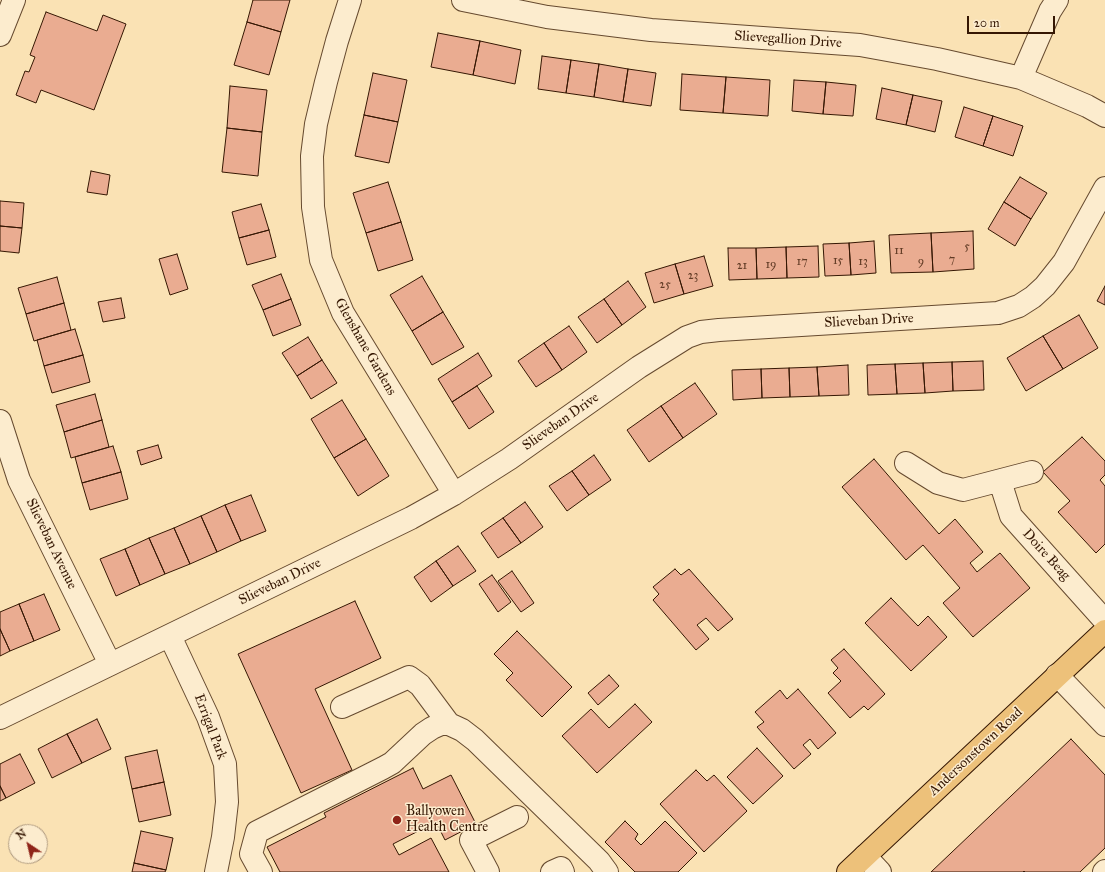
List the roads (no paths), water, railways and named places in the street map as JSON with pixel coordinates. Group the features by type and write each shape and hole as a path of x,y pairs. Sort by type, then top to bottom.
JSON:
{"main road":[{"name":"Andersonstown Road","path":"848,872 1105,631"}],"street":[{"path":"0,35 14,0"},
{"name":"Glenshane Gardens","path":"350,0 326,82 316,124 312,156 313,207 321,260 343,313 454,494"},
{"name":"Slievegallion Drive","path":"463,0 547,17 651,30 860,45 937,59 1021,78 1086,106 1105,116"},
{"path":"1021,78 1050,10 1056,0"},
{"name":"Slieveban Drive","path":"0,718 404,521 454,494 510,459 639,367 687,337 701,332 719,330 998,313 1019,306 1033,297 1045,286 1064,262 1105,188"},
{"name":"Slieveban Avenue","path":"0,421 19,480 110,664"},
{"path":"906,463 938,483 963,490 1032,472"},
{"name":"Doire Beag","path":"1000,481 1011,516 1105,621"},
{"name":"Errigal Park","path":"170,636 208,717 225,764 227,802 223,837 216,872"},
{"path":"1058,675 1105,725"},
{"path":"342,707 409,677 420,685 448,724"},
{"path":"261,872 252,854 257,832 392,763 423,734 441,724 448,724 462,730 475,740 599,861 607,872"},
{"path":"488,872 472,840 517,817"},
{"path":"865,856 880,872"},
{"path":"552,872 561,868 563,872"}],"place":[{"name":"Ballyowen Health Centre","path":"397,820"}]}
